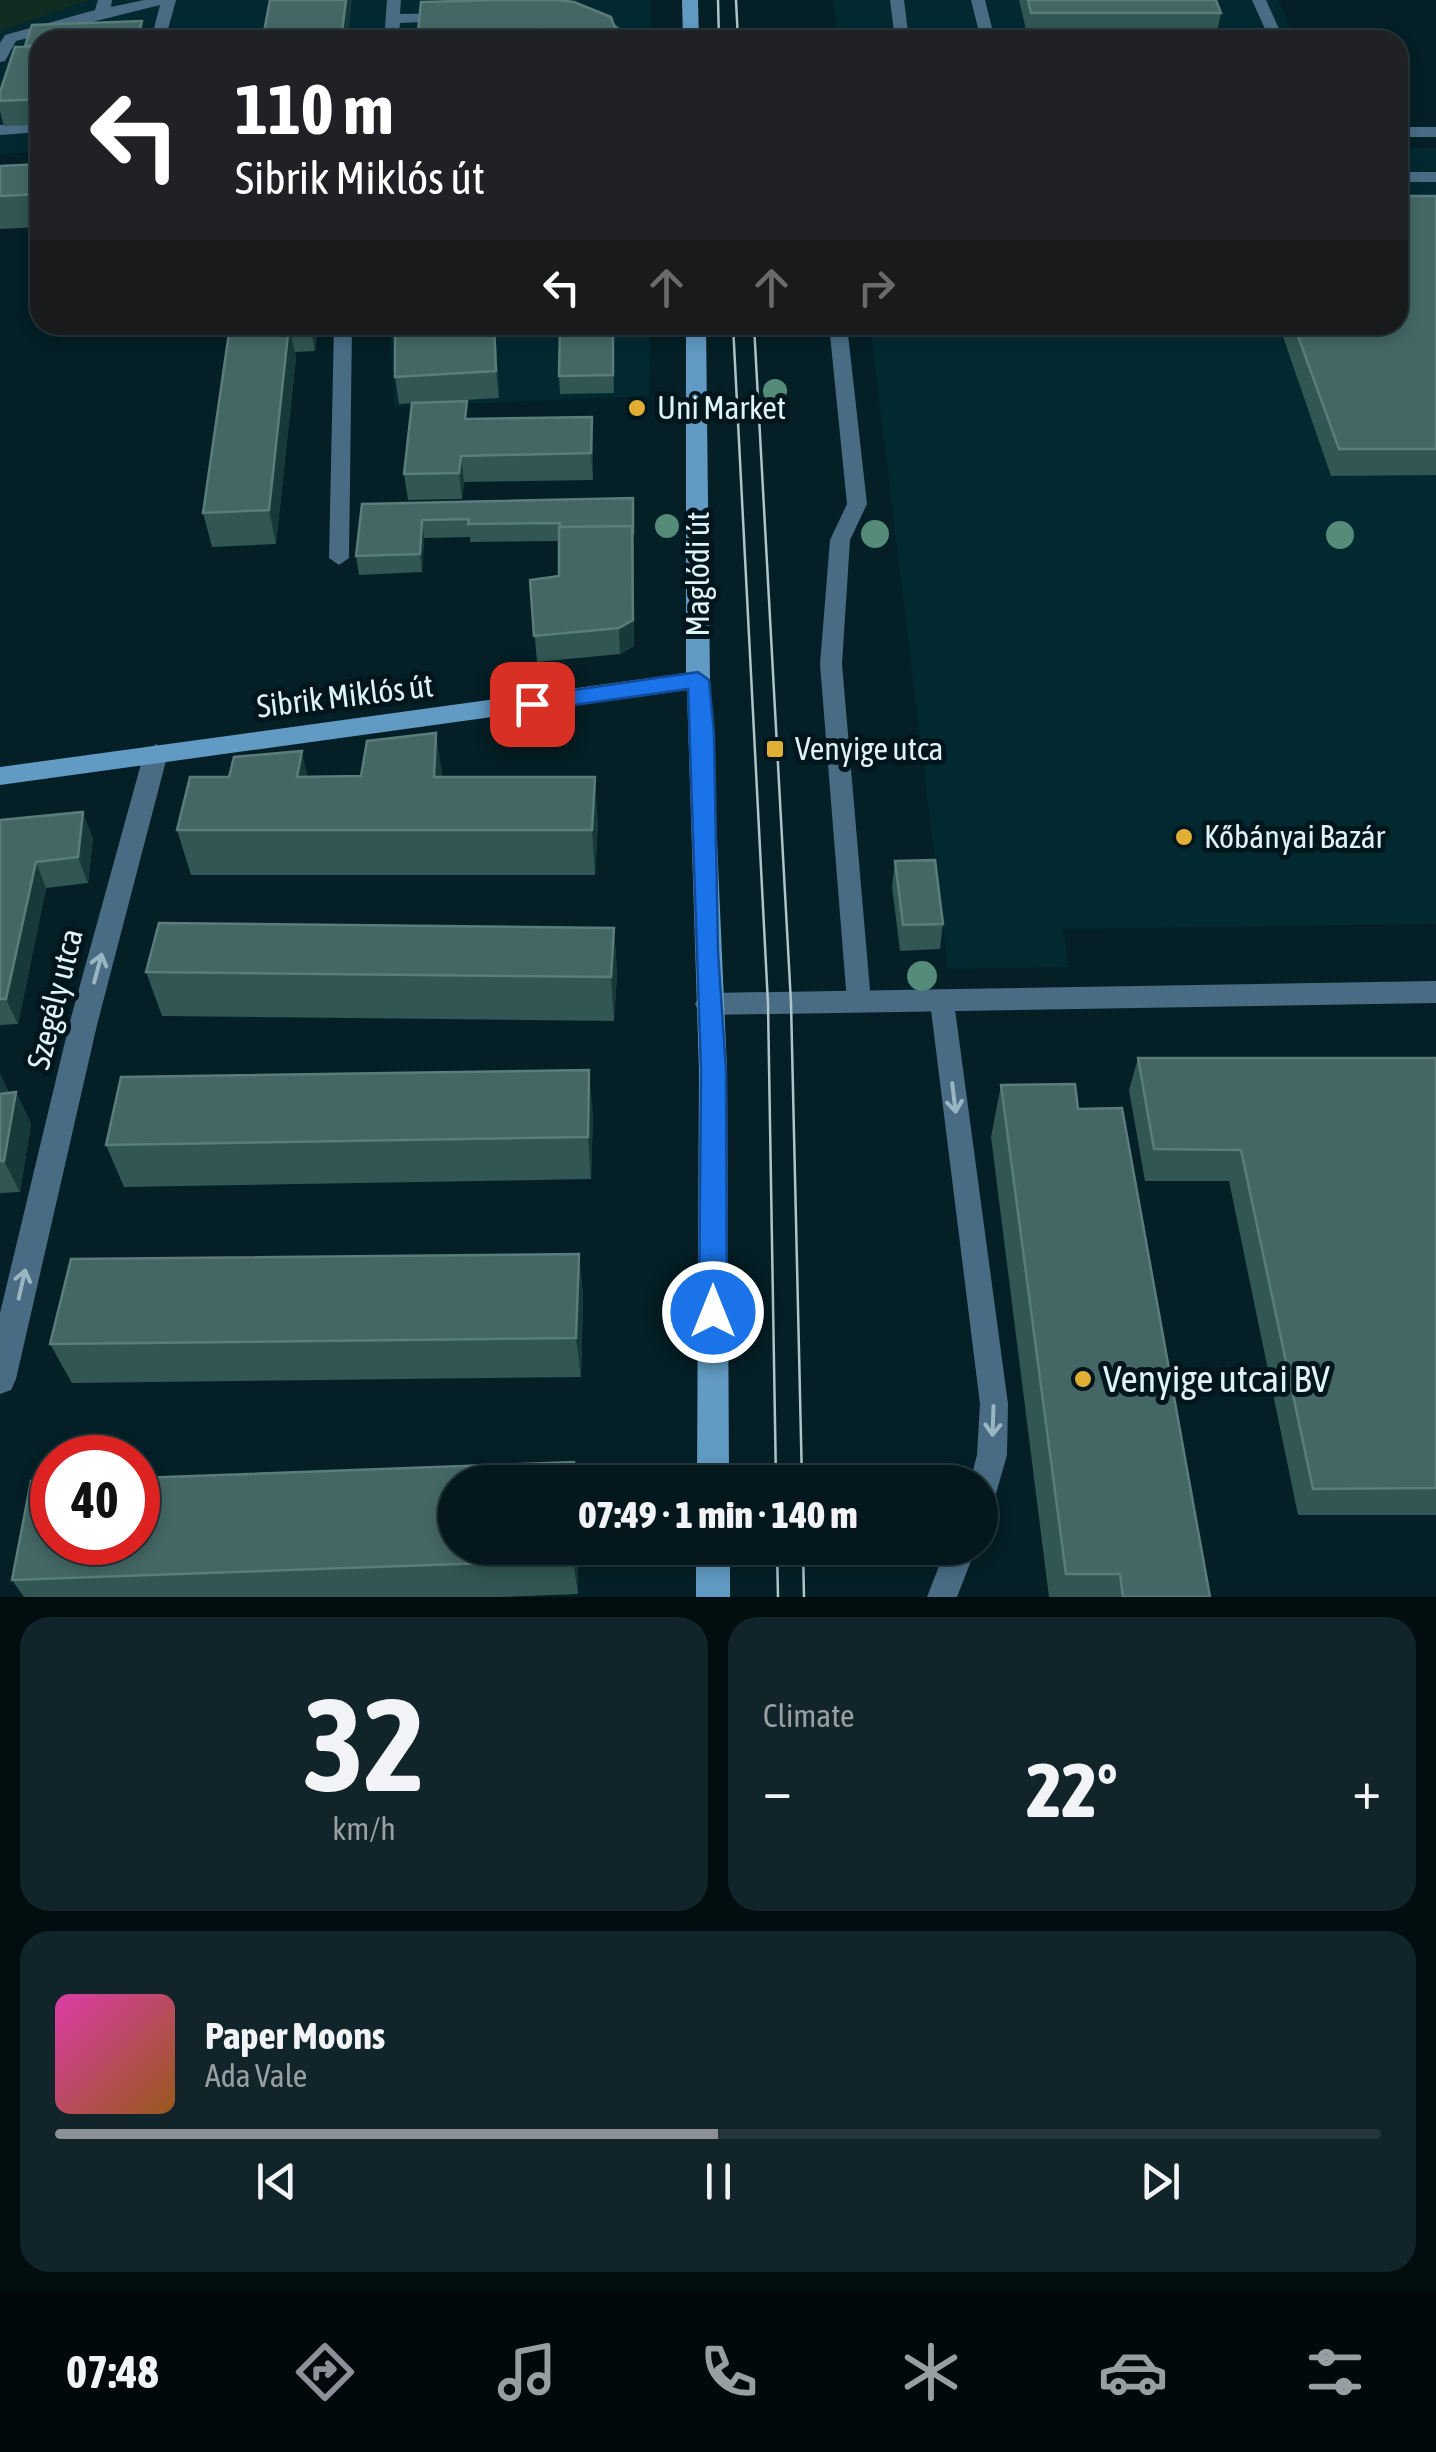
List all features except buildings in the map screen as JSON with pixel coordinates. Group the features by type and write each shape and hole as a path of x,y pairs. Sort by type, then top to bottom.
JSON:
{"street":[{"path":"690,0 690,30"},
{"name":"Maglódi út","path":"696,335 698,680 714,1070 713,1465"},
{"name":"Sibrik Miklós út","path":"0,776 698,680"},
{"name":"Szegély utca","path":"0,1379 83,1025 156,754"},
{"path":"709,1004 1436,992"},
{"path":"713,1565 713,1597"}],"lane":[{"path":"35,30 104,7 167,0 160,30"},
{"path":"392,30 394,0"},
{"path":"897,0 901,30"},
{"path":"978,0 986,30"},
{"path":"1259,0 1272,30"},
{"path":"393,19 467,16"},
{"path":"561,16 606,24 614,30"},
{"path":"0,58 5,40 30,32"},
{"path":"0,130 30,128"},
{"path":"1408,132 1436,132"},
{"path":"1408,177 1436,177"},
{"path":"339,558 343,335"},
{"path":"839,335 857,504 840,540 830,664 859,1002"},
{"path":"942,1002 994,1404 989,1465"},
{"path":"942,1597 955,1565"}],"shaded area":[{"path":"0,0 652,0 650,30 30,30 30,152 0,154"},
{"path":"833,0 1278,0 1292,30 837,30"},
{"name":"Kőbányai Bazár","path":"1408,148 1436,148 1436,924 1063,929 1069,967 948,969 871,335 1408,335"},
{"path":"390,335 651,335 649,396 394,407"}],"green space":[{"path":"0,0 89,0 0,31"}],"tram line":[{"path":"718,0 719,30"},
{"path":"736,0 738,30"},
{"path":"734,335 768,1004 776,1465"},
{"path":"755,335 791,1003 802,1465"},
{"path":"777,1565 778,1597"},
{"path":"803,1565 804,1597"}],"place":[{"name":"Uni Market","path":"637,408"},
{"name":"Venyige utca","path":"775,749"},
{"name":"Kőbányai Bazár","path":"1184,837"},
{"name":"Venyige utcai BV","path":"1083,1379"}],"route":[{"path":"532,704 698,680 703,734 706,952 714,1070 713,1312"}]}
